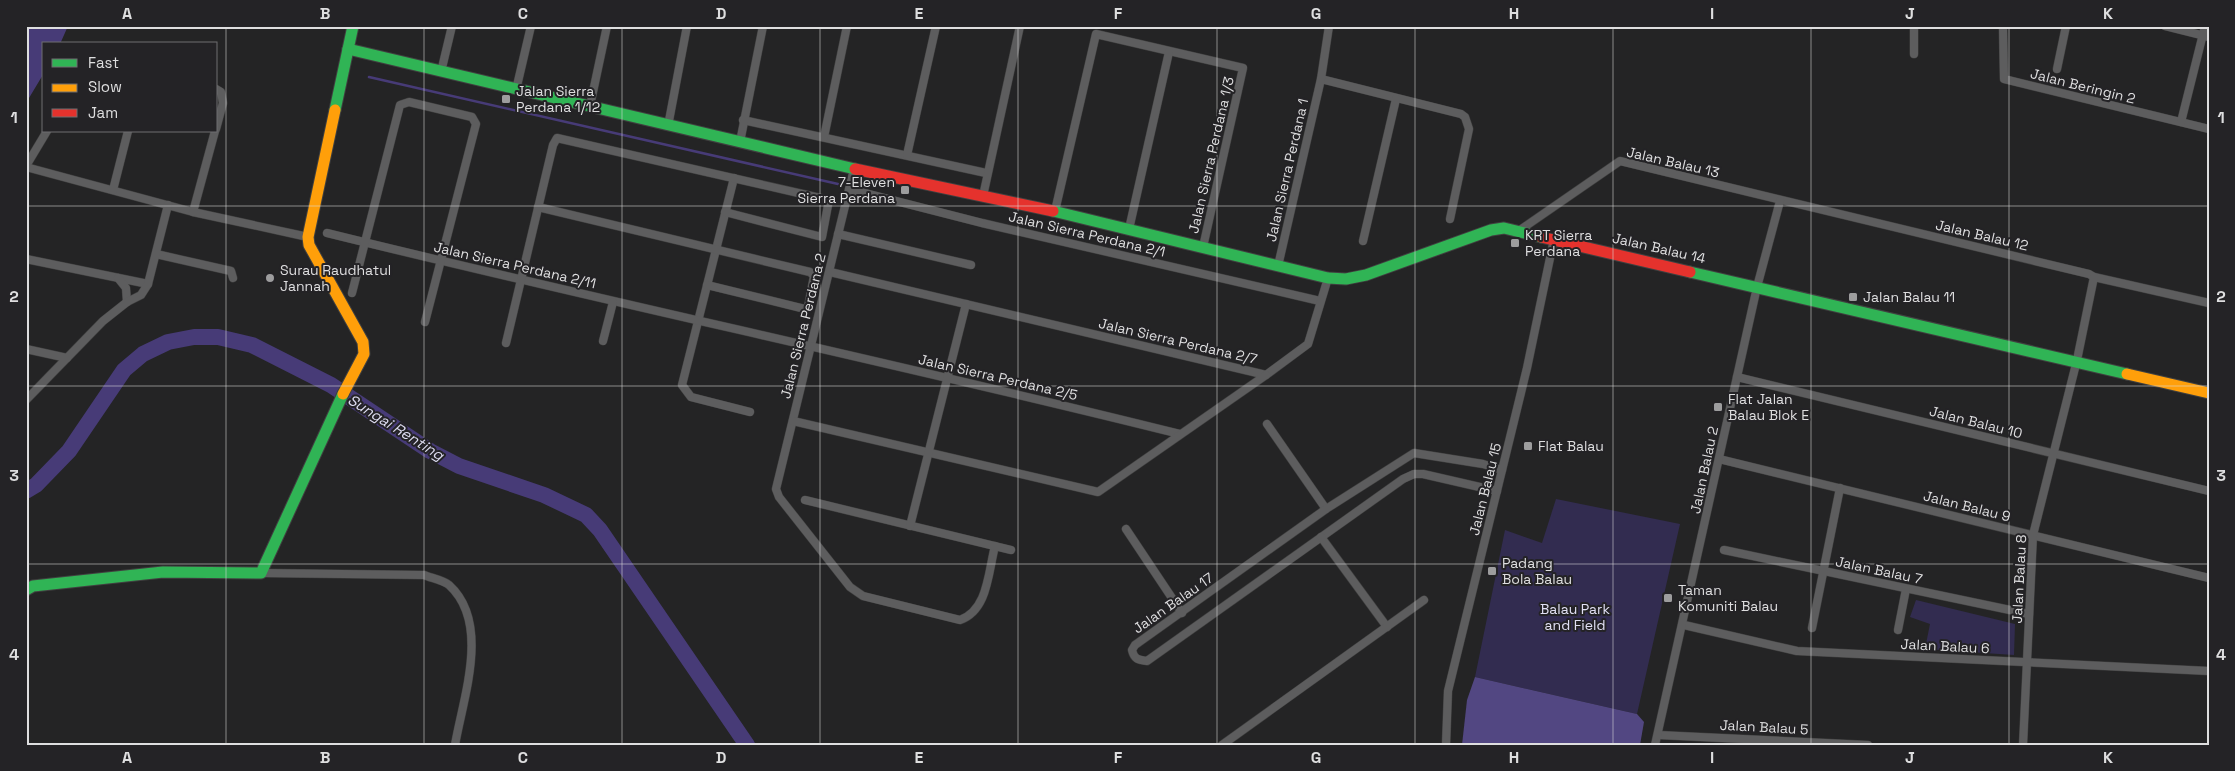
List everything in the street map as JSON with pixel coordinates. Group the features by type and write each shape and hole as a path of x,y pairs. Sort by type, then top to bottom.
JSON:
{"street":[{"path":"261,573 335,410 364,354 363,342 309,245 308,237 353,26"},
{"path":"441,72 452,26"},
{"path":"516,90 531,26"},
{"path":"590,106 607,26"},
{"path":"668,126 687,26"},
{"path":"740,142 763,26"},
{"path":"824,137 847,26"},
{"path":"907,155 936,26"},
{"path":"983,196 986,174 1020,26"},
{"name":"Jalan Sierra Perdana 1","path":"1278,266 1321,79 1329,26"},
{"path":"1914,26 1914,54"},
{"name":"Jalan Beringin 2","path":"2003,26 2004,79 2209,129"},
{"path":"2058,69 2066,26"},
{"path":"2165,26 2206,36"},
{"path":"2181,122 2206,36 2205,26"},
{"path":"1055,211 1096,34 1169,52 1130,229"},
{"name":"Jalan Balau 14","path":"348,49 854,169 1055,211 1328,278 1346,279 1366,275 1491,230 1504,228 1520,230 1757,287"},
{"name":"Jalan Sierra Perdana 1/3","path":"1169,52 1243,68 1203,247"},
{"path":"1321,79 1461,114 1467,121 1470,129 1450,219"},
{"path":"218,90 221,92 223,103 218,122"},
{"path":"1363,241 1396,99"},
{"path":"352,293 400,105 410,102 472,117 476,124 425,322"},
{"path":"743,120 986,174"},
{"path":"46,132 26,167 193,212 308,237"},
{"path":"113,190 128,132"},
{"path":"193,212 215,132"},
{"path":"506,343 553,145 557,138 829,200 822,237 726,212"},
{"name":"Jalan Balau 13","path":"1520,230 1620,161 1780,200"},
{"name":"Jalan Sierra Perdana 2","path":"854,169 776,489 779,497 850,587 863,596 960,620 969,617 981,604 995,546"},
{"path":"734,178 682,385 691,397 750,412"},
{"name":"Jalan Sierra Perdana 2/1","path":"849,189 982,223 1320,300"},
{"name":"Jalan Balau 12","path":"1780,200 2089,274 2094,277 2209,303"},
{"name":"Jalan Balau 2","path":"1655,745 1684,625 1757,287 1780,200"},
{"path":"26,400 67,358 127,302 141,295 148,284 168,205"},
{"path":"538,207 810,272 814,276 808,307 805,309 707,285"},
{"name":"Jalan Sierra Perdana 2/11","path":"327,233 697,322"},
{"path":"838,234 971,265"},
{"name":"Jalan Balau 15","path":"1446,745 1448,691 1527,368 1554,239"},
{"path":"156,254 231,271 233,278"},
{"path":"26,259 148,284"},
{"name":"Jalan Sierra Perdana 2/7","path":"830,272 1266,374 1308,344 1328,278"},
{"path":"2077,360 2094,277"},
{"path":"118,278 126,288 127,302"},
{"path":"1757,287 2077,360 2209,393"},
{"path":"604,341 613,302"},
{"path":"910,526 966,304"},
{"name":"Jalan Sierra Perdana 2/5","path":"697,322 948,377 1180,434"},
{"path":"26,349 67,358"},
{"name":"Jalan Balau 8","path":"2023,745 2033,535 2077,360"},
{"path":"793,421 1098,492 1266,374"},
{"name":"Jalan Balau 10","path":"1737,377 2209,491"},
{"path":"1266,424 1326,509"},
{"name":"Jalan Balau 17","path":"1497,491 1434,476 1414,474 1403,479 1147,661 1139,660 1134,656 1132,650 1135,645 1326,509 1414,453 1484,464 1502,470"},
{"name":"Jalan Balau 9","path":"1719,459 2209,578"},
{"path":"1812,628 1840,488"},
{"path":"805,500 1011,550"},
{"path":"1126,529 1182,613"},
{"path":"1320,537 1387,627"},
{"name":"Jalan Balau 7","path":"1724,550 2029,614"},
{"path":"26,590 34,586 163,572 424,575 447,584 460,598 467,615 472,660 456,745"},
{"path":"1898,630 1906,589"},
{"path":"1222,745 1424,600"},
{"name":"Jalan Balau 6","path":"1684,625 1797,651 2209,671"},
{"name":"Jalan Balau 5","path":"1658,735 1868,745"}],"green space":[{"name":"Balau Park and Field","path":"1556,499 1680,524 1637,714 1475,677 1505,530 1542,543"},
{"path":"1916,600 2015,624 2014,655 1925,649 1930,624 1910,617"}],"shaded area":[{"path":"26,26 68,26 61,42 42,42 42,76 26,103"},
{"path":"1475,677 1637,714 1644,722 1640,745 1462,745 1467,700"}],"waterway":[{"path":"369,77 838,184"},
{"name":"Sungai Renting","path":"26,491 36,485 69,451 124,370 143,354 168,342 194,337 218,337 252,345 331,385 430,451 459,466 544,495 586,515 600,530 747,745"}],"traffic: fast":[{"path":"335,110 353,26"},
{"path":"348,49 855,169"},
{"path":"1053,211 1328,278 1346,279 1366,275 1491,230 1504,228 1541,237"},
{"path":"1690,272 2127,374"},
{"path":"26,590 33,586 163,572 261,573 343,394"}],"traffic: slow":[{"path":"335,110 308,237 309,245 363,342 364,354 343,394"},
{"path":"2127,374 2209,393"}],"traffic: jam":[{"path":"855,169 1053,211"},
{"path":"1541,237 1690,272"}],"place":[{"name":"Jalan Sierra Perdana 1/12","path":"506,99"},
{"name":"7-Eleven Sierra Perdana","path":"905,190"},
{"name":"KRT Sierra Perdana","path":"1515,243"},
{"name":"Surau Raudhatul Jannah","path":"270,278"},
{"name":"Jalan Balau 11","path":"1853,297"},
{"name":"Flat Jalan Balau Blok E","path":"1718,407"},
{"name":"Flat Balau","path":"1528,446"},
{"name":"Padang Bola Balau","path":"1492,571"},
{"name":"Taman Komuniti Balau","path":"1668,598"}]}
